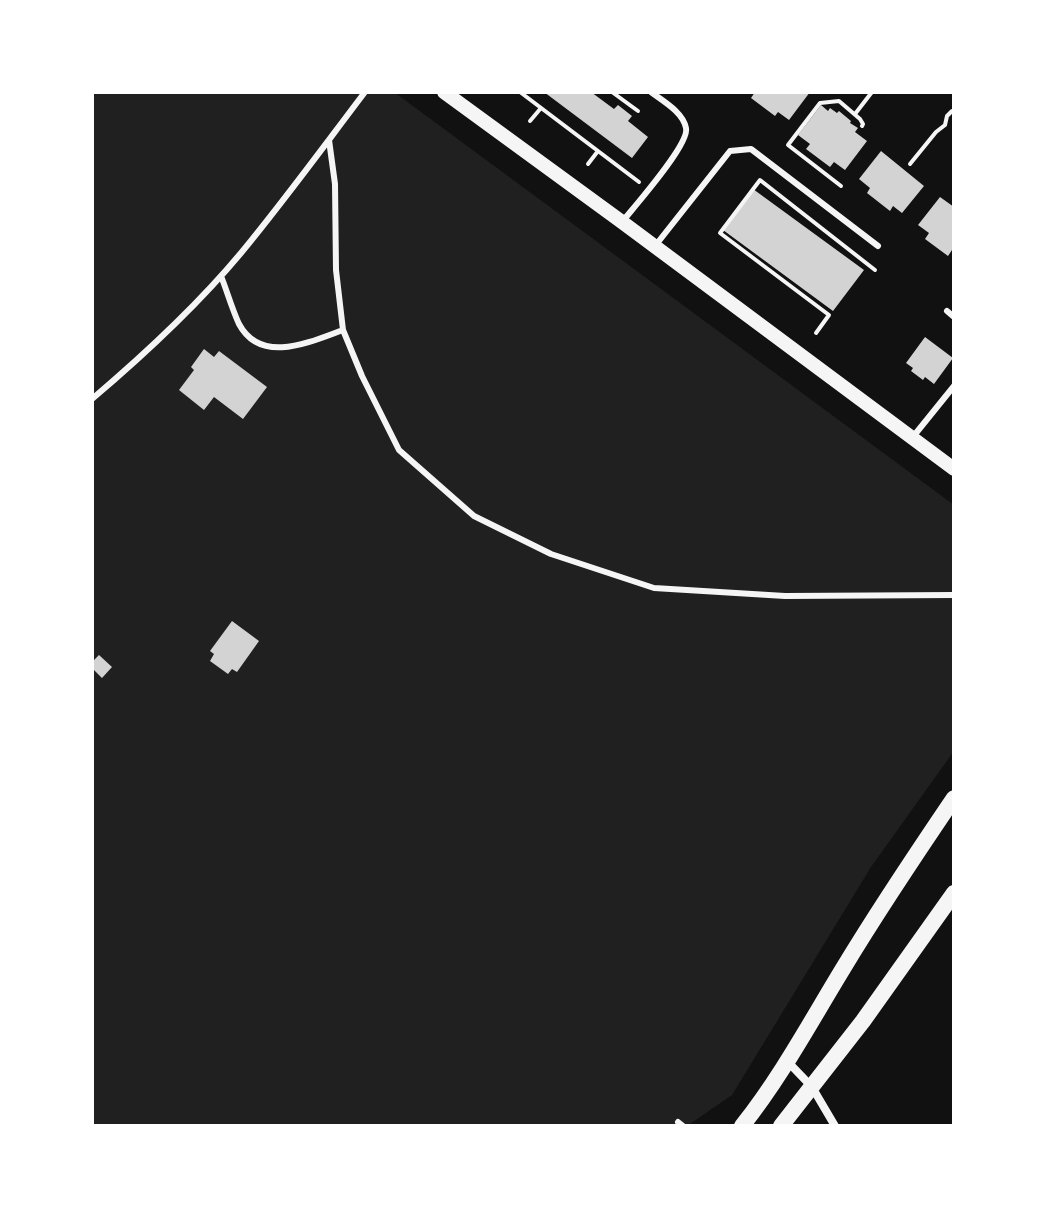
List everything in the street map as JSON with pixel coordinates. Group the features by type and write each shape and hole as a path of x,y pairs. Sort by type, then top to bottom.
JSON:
{"main road":[{"path":"742,1126 767,1093 906,867 954,798"},
{"path":"781,1126 863,1021 954,893"}],"street":[{"path":"444,92 954,469"},
{"path":"787,1061 812,1087 835,1126"}],"lane":[{"path":"92,399 131,366 221,276 365,92"},
{"path":"622,222 676,153 686,135 683,119 651,92"},
{"path":"329,140 335,184 336,270 343,330 399,450 474,516 551,554 654,588 785,596 954,595"},
{"path":"655,246 730,151 751,149 878,246"},
{"path":"221,276 240,325 258,343 281,348 296,347 343,330"},
{"path":"947,311 954,317"},
{"path":"912,438 954,386"}],"path":[{"path":"520,92 644,186"},
{"path":"612,92 638,111"},
{"path":"855,114 872,92"},
{"path":"841,186 788,145 820,103 837,100 855,114 862,126"},
{"path":"530,121 541,108"},
{"path":"910,164 945,125 952,111"},
{"path":"588,164 598,151"},
{"path":"816,333 829,315 720,233 760,180 875,270"}],"shaded area":[{"path":"92,92 394,92 954,505 954,751 871,867 732,1095 687,1126 92,1126"}],"building":[{"path":"544,92 591,92 614,109 618,105 632,116 628,121 648,137 632,158"},
{"path":"755,92 810,92 789,120 778,112 775,116 751,98"},
{"path":"821,105 828,111 830,108 837,113 839,111 858,128 855,132 867,141 845,170 834,162 830,167 806,149 810,144 798,135"},
{"path":"881,151 924,186 902,213 893,206 890,211 867,193 870,188 859,179"},
{"path":"753,189 864,270 833,311 723,230"},
{"path":"940,197 954,207 954,252 952,250 948,256 925,239 929,233 918,225"},
{"path":"925,337 953,358 934,384 911,371 913,368 906,363"},
{"path":"204,349 214,357 219,351 267,387 243,419 214,397 204,410 179,390"},
{"path":"232,621 259,641 237,672 232,669 228,674 210,661 214,654 210,651"},
{"path":"99,655 112,667 102,678 92,668 92,662"}]}
